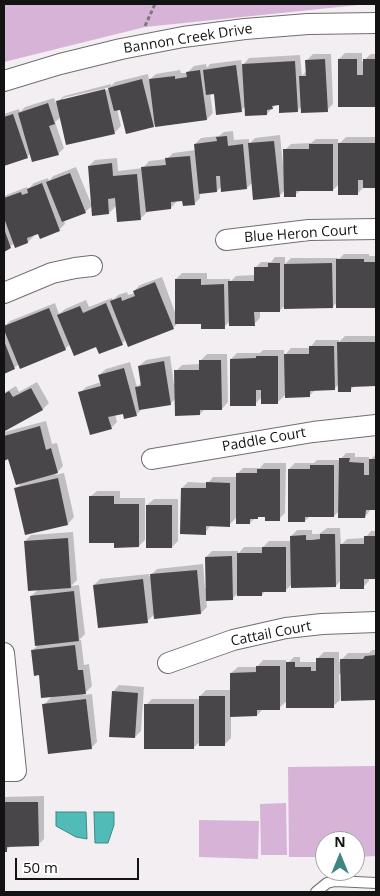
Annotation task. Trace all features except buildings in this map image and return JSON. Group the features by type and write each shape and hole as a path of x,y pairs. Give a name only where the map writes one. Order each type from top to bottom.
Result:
{"street":[{"name":"Bannon Creek Drive","path":"4,81 60,64 122,49 183,38 245,29 308,24 376,24"},
{"name":"Blue Heron Court","path":"226,240 309,230 376,229"},
{"path":"4,293 52,273 92,266"},
{"name":"Paddle Court","path":"152,459 313,432 376,425"},
{"name":"Cattail Court","path":"168,663 233,640 286,628 322,624 376,622"},
{"path":"4,653 16,771 4,771"}],"lane":[{"path":"316,892 327,883 335,881 376,883"}],"path":[{"path":"145,27 155,4"}],"shaded area":[{"path":"4,4 368,4 145,27 4,62"},
{"path":"375,766 376,856 365,857 365,831 315,831 315,857 289,857 288,767"},
{"path":"286,803 287,855 261,855 260,804"},
{"path":"199,820 259,821 258,859 199,857"}],"water":[{"path":"56,812 86,812 87,839 76,837 56,826"},
{"path":"94,812 114,812 114,825 108,843 95,843"}]}
